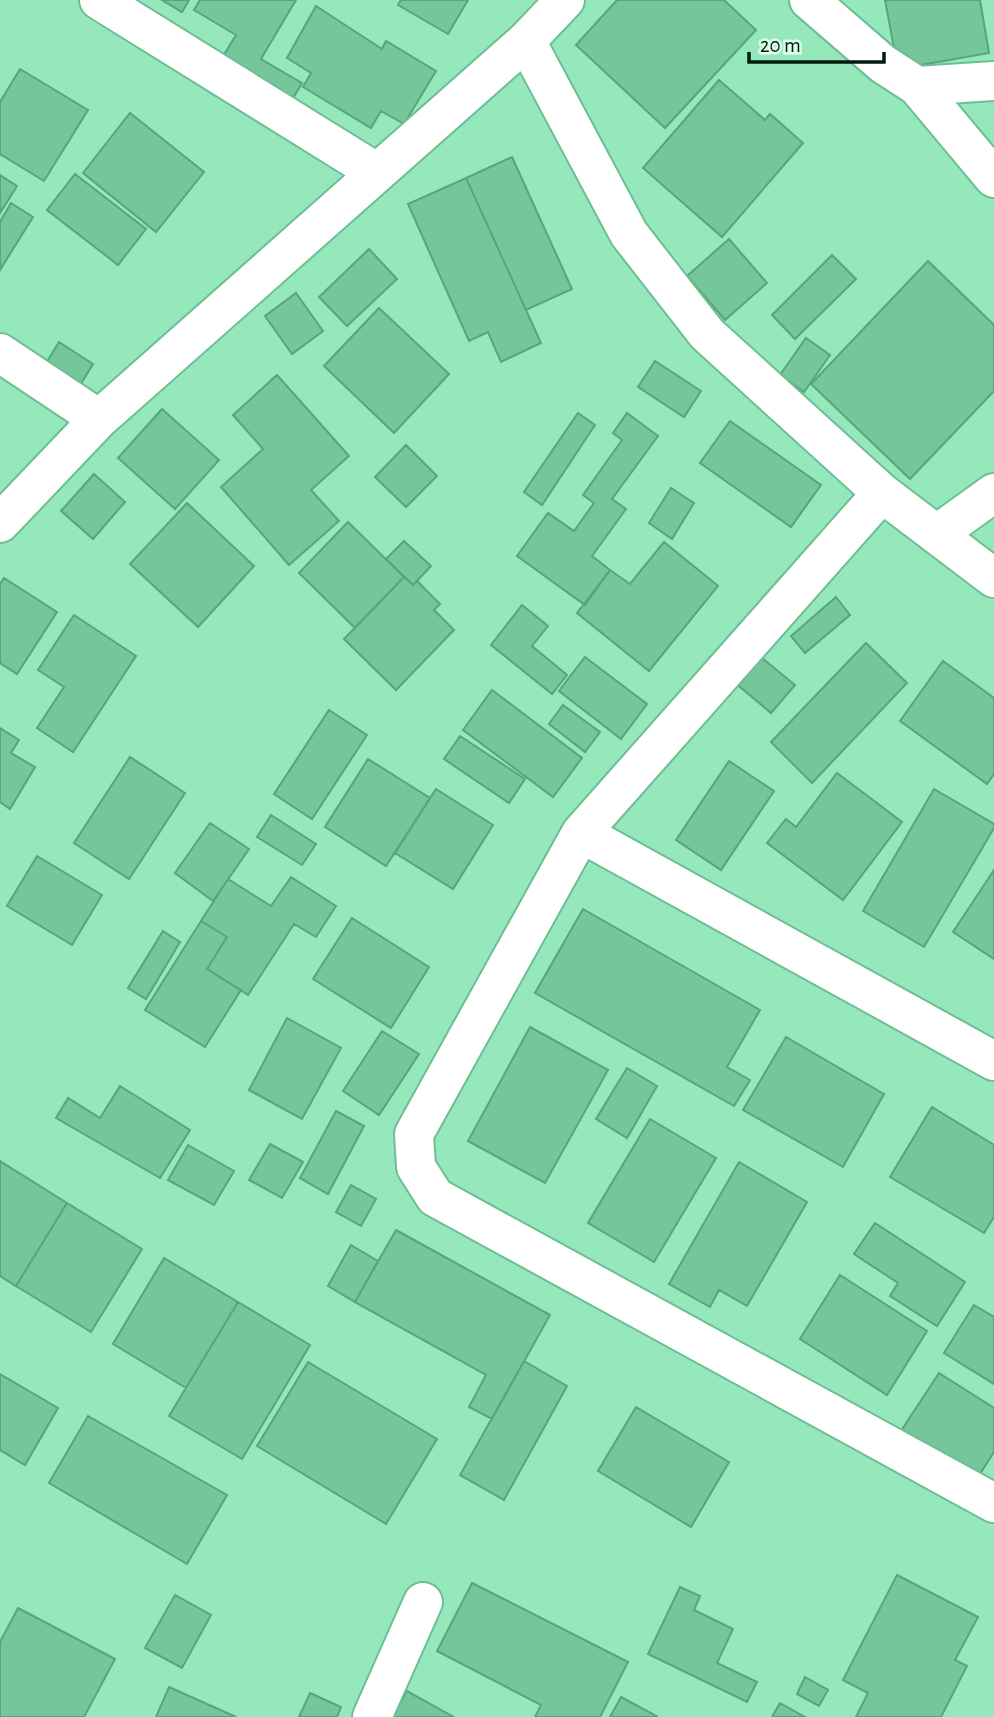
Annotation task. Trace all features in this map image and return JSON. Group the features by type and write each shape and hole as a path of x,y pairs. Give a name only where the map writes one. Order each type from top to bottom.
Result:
{"street":[{"path":"99,0 376,172"},
{"path":"0,523 99,419 526,41 565,0"},
{"path":"809,0 883,64 917,86 994,178"},
{"path":"526,41 629,234 699,324 882,493 994,578"},
{"path":"917,86 994,80"},
{"path":"0,354 99,419"},
{"path":"882,493 581,833 414,1133 416,1167 435,1197 994,1503"},
{"path":"937,534 994,493"},
{"path":"581,833 994,1061"},
{"path":"372,1717 423,1602"}],"building":[{"path":"162,0 189,0 182,12"},
{"path":"200,0 296,0 261,59 302,83 292,100 222,58 236,35 194,10"},
{"path":"401,0 468,0 448,34 398,5"},
{"path":"617,0 724,0 756,30 665,128 576,45"},
{"path":"885,0 980,0 989,53 898,69"},
{"path":"316,6 382,49 386,41 436,71 404,124 381,111 371,128 303,87 311,73 287,58"},
{"path":"20,69 88,110 44,181 0,154 0,102"},
{"path":"719,80 765,120 770,114 803,143 722,237 643,168"},
{"path":"130,113 204,172 156,232 83,173"},
{"path":"512,157 572,289 526,310 466,178"},
{"path":"75,174 146,229 118,265 47,210"},
{"path":"0,175 17,186 0,213"},
{"path":"466,178 541,343 501,362 488,332 469,341 408,204"},
{"path":"11,203 33,217 0,270 0,222"},
{"path":"729,239 767,283 725,320 687,276"},
{"path":"369,249 397,279 347,326 319,297"},
{"path":"832,255 856,279 795,339 772,315"},
{"path":"928,261 994,325 994,391 910,479 811,384"},
{"path":"296,293 323,331 292,354 265,316"},
{"path":"379,308 449,374 394,433 324,366"},
{"path":"806,338 830,355 804,392 780,375"},
{"path":"59,342 93,364 79,387 45,365"},
{"path":"655,361 701,391 684,417 638,387"},
{"path":"277,375 349,456 311,490 339,521 289,565 221,487 263,449 233,415"},
{"path":"162,409 219,460 175,509 118,458"},
{"path":"578,413 595,425 542,505 524,492"},
{"path":"627,413 658,436 612,499 626,509 592,556 610,570 585,605 517,556 548,513 574,531 594,503 583,495 622,440 613,433"},
{"path":"730,421 821,485 791,527 700,463"},
{"path":"406,445 437,476 406,507 375,477"},
{"path":"94,474 125,502 93,539 61,511"},
{"path":"671,488 694,503 672,539 649,523"},
{"path":"187,503 254,566 198,627 130,564"},
{"path":"348,522 404,577 355,628 299,573"},
{"path":"404,541 431,566 413,585 386,559"},
{"path":"664,542 718,586 649,671 577,613 610,570 630,584"},
{"path":"404,577 413,585 417,581 440,604 434,610 454,630 396,690 344,639"},
{"path":"4,578 57,612 17,674 0,663 0,584"},
{"path":"836,597 850,615 805,653 791,636"},
{"path":"522,605 548,626 532,646 567,675 552,694 491,645"},
{"path":"74,615 136,656 73,752 37,728 64,687 38,670"},
{"path":"866,643 907,683 812,783 771,742"},
{"path":"756,653 795,685 771,713 733,681"},
{"path":"585,657 647,704 621,739 559,691"},
{"path":"943,661 994,698 994,774 987,784 900,721"},
{"path":"492,690 582,758 553,797 463,730"},
{"path":"563,705 600,732 585,752 549,724"},
{"path":"329,710 367,735 312,819 274,794"},
{"path":"0,728 19,740 11,753 35,767 10,809 0,802"},
{"path":"460,736 525,779 509,803 444,759"},
{"path":"130,757 185,793 129,879 74,843"},
{"path":"368,759 430,798 386,866 325,827"},
{"path":"729,761 774,791 721,870 676,840"},
{"path":"837,773 902,822 843,900 767,843 786,819 796,827"},
{"path":"436,789 493,825 453,889 395,853"},
{"path":"934,789 994,824 994,828 924,947 863,911"},
{"path":"271,815 316,844 302,865 257,837"},
{"path":"210,823 249,849 213,901 175,873"},
{"path":"37,856 102,895 72,945 7,906"},
{"path":"994,870 994,959 953,932"},
{"path":"291,877 336,906 316,937 294,924 248,995 207,969 227,937 201,921 228,879 271,906"},
{"path":"583,909 760,1010 727,1067 750,1080 734,1106 535,993"},
{"path":"352,918 429,967 391,1028 313,979"},
{"path":"201,921 227,937 207,969 241,990 205,1047 145,1010"},
{"path":"163,931 180,942 146,999 128,988"},
{"path":"287,1018 341,1048 302,1119 249,1090"},
{"path":"530,1027 608,1070 545,1183 468,1141"},
{"path":"382,1031 419,1054 379,1115 343,1091"},
{"path":"786,1037 884,1094 843,1167 743,1110"},
{"path":"627,1068 657,1086 627,1138 596,1119"},
{"path":"120,1086 190,1130 160,1178 56,1118 68,1098 100,1118"},
{"path":"932,1107 994,1145 994,1217 984,1233 890,1177"},
{"path":"336,1111 364,1126 328,1194 300,1178"},
{"path":"650,1119 716,1158 654,1262 588,1223"},
{"path":"270,1144 303,1162 282,1198 249,1180"},
{"path":"188,1145 234,1171 214,1205 168,1180"},
{"path":"0,1161 67,1203 16,1286 0,1276"},
{"path":"739,1162 807,1202 747,1306 719,1290 710,1307 669,1284"},
{"path":"351,1185 376,1199 361,1226 336,1212"},
{"path":"67,1203 142,1249 91,1332 16,1286"},
{"path":"875,1223 965,1282 937,1326 890,1296 898,1283 854,1254"},
{"path":"396,1230 550,1315 492,1419 469,1407 486,1375 355,1302"},
{"path":"351,1245 378,1261 355,1302 328,1286"},
{"path":"164,1258 238,1302 186,1388 113,1344"},
{"path":"840,1275 927,1331 887,1395 800,1339"},
{"path":"238,1302 310,1345 242,1459 169,1416"},
{"path":"974,1305 994,1317 994,1384 944,1353"},
{"path":"524,1361 567,1386 504,1500 460,1475"},
{"path":"308,1362 437,1439 386,1524 257,1446"},
{"path":"939,1373 994,1408 994,1452 973,1485 897,1437"},
{"path":"0,1374 58,1408 25,1465 0,1450"},
{"path":"636,1407 729,1462 691,1527 598,1471"},
{"path":"88,1416 227,1495 187,1564 49,1483"},
{"path":"897,1575 978,1617 955,1660 967,1666 941,1717 856,1717 868,1693 843,1680"},
{"path":"472,1583 628,1662 600,1717 535,1717 541,1705 437,1651"},
{"path":"680,1587 700,1596 694,1610 733,1629 717,1663 757,1682 747,1702 648,1654"},
{"path":"175,1595 211,1615 182,1668 145,1648"},
{"path":"18,1608 115,1659 84,1717 0,1717 0,1642"},
{"path":"805,1677 828,1690 819,1706 797,1694"},
{"path":"169,1687 236,1717 156,1717"},
{"path":"407,1691 454,1717 392,1717"},
{"path":"310,1693 341,1707 337,1717 299,1717"},
{"path":"621,1697 658,1717 610,1717"},
{"path":"780,1703 805,1717 772,1717"}]}
